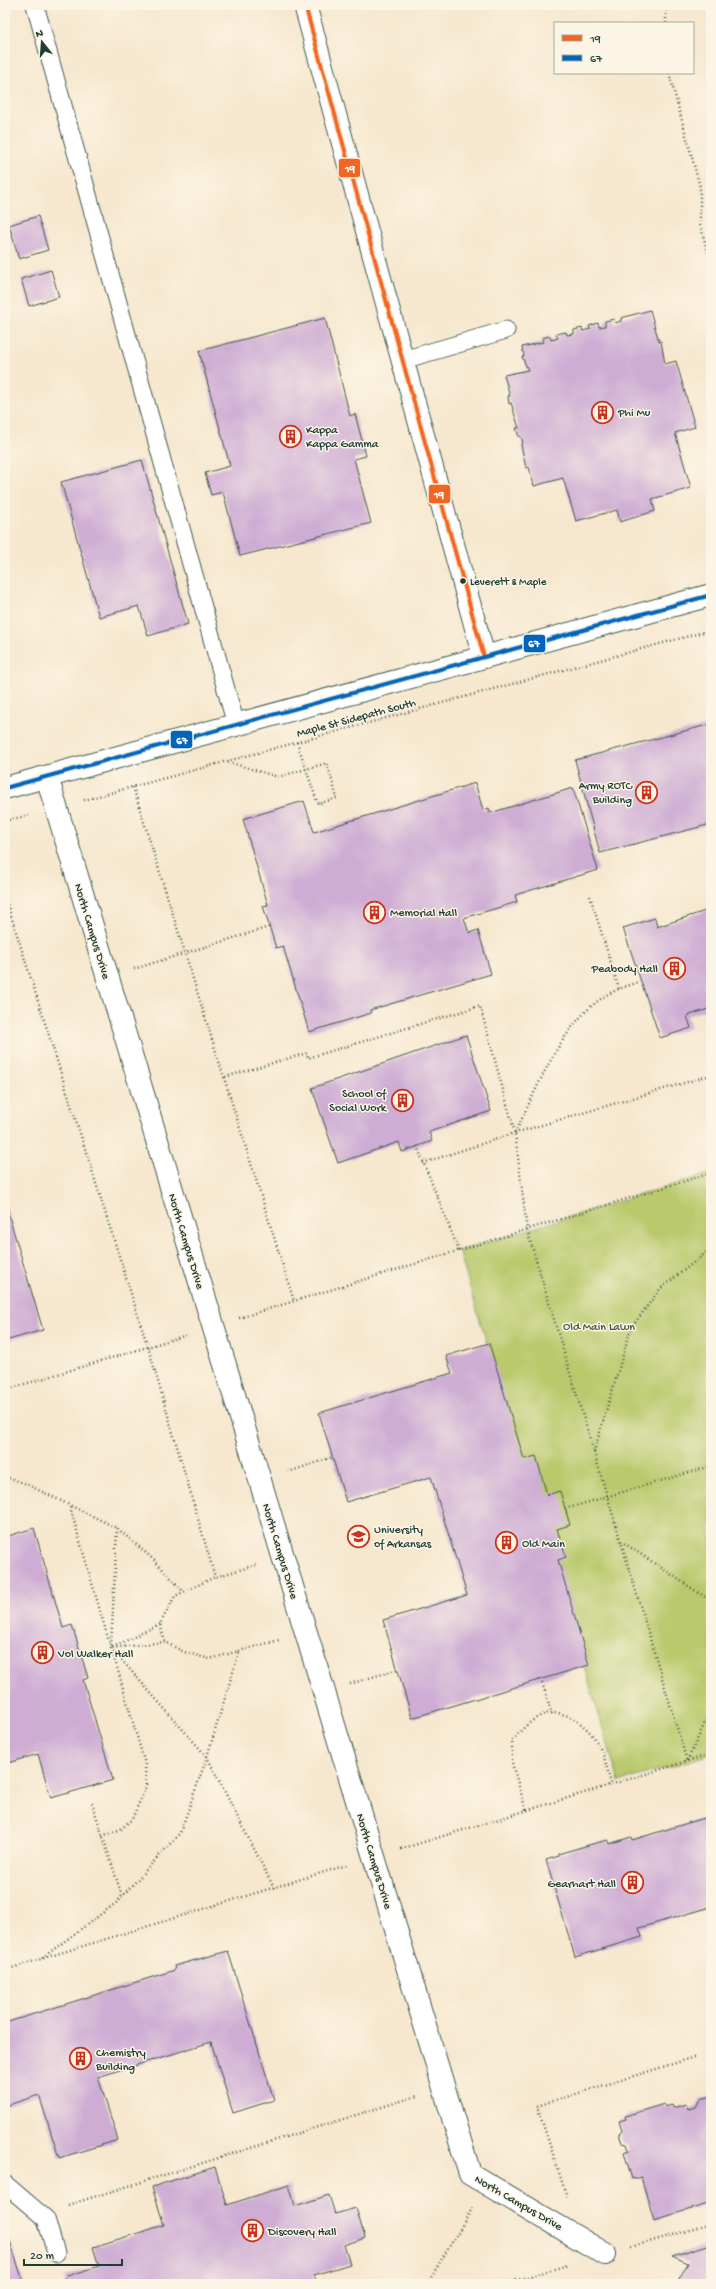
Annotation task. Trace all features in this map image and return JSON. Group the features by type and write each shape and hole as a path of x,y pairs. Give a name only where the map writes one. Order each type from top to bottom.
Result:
{"street":[{"path":"306,5 484,657"},
{"path":"5,788 711,596"},
{"name":"North Campus Drive","path":"47,776 55,808 470,2174 605,2254"}],"lane":[{"path":"35,5 236,725"},
{"path":"403,360 506,330"},
{"path":"5,2184 46,2219 56,2253"}],"path":[{"path":"666,5 666,22"},
{"path":"669,74 700,187 700,224 711,264"},
{"name":"Maple St Sidepath South","path":"5,821 711,630"},
{"path":"227,761 278,777 306,769 327,764 337,798 318,804 306,769 298,742"},
{"path":"133,787 225,1076 294,1301"},
{"path":"590,896 619,989"},
{"path":"5,897 148,1346 215,1577"},
{"path":"107,978 269,927"},
{"path":"515,1132 561,1043 580,1016 605,996 639,982"},
{"path":"225,1076 307,1052 308,1058 480,1006 515,1132 527,1230 686,1761 711,1710"},
{"path":"423,1163 515,1132 711,1075"},
{"path":"418,1146 423,1163 459,1251"},
{"path":"5,1390 711,1173"},
{"path":"594,1452 631,1328 660,1289 711,1249"},
{"path":"260,1481 333,1458"},
{"path":"565,1508 711,1466"},
{"path":"5,1477 24,1483 117,1528 154,1560 184,1592"},
{"path":"70,1506 145,1764 146,1787 132,1819 121,1829 102,1836"},
{"path":"117,1528 111,1648 207,1757 274,1888"},
{"path":"621,1541 711,1602"},
{"path":"111,1648 160,1624 175,1596 215,1577 283,1556"},
{"path":"160,1624 165,1642"},
{"path":"111,1648 165,1642 184,1652 210,1659 306,1633"},
{"path":"39,1960 122,1897 180,1833 207,1757 239,1652"},
{"path":"324,1691 398,1669"},
{"path":"541,1679 552,1714"},
{"path":"526,1810 512,1763 512,1741 526,1725 545,1714 566,1714 583,1726 599,1745 612,1784"},
{"path":"92,1803 122,1897"},
{"path":"580,2238 537,2106 695,2057"},
{"path":"67,2206 444,2088"},
{"path":"427,2284 487,2184"}],"green space":[{"name":"Old Main Lawn","path":"711,1173 711,1754 619,1782 459,1251"}],"building":[{"path":"38,216 48,250 19,259 9,225"},
{"path":"51,270 59,297 29,306 21,279"},
{"name":"Phi Mu","path":"650,310 659,342 661,341 665,364 676,361 695,427 675,433 691,488 652,499 655,511 620,522 617,510 576,521 563,478 534,486 529,467 526,468 521,444 523,443 516,428 519,428 511,403 509,404 508,396 510,396 504,375 528,370 522,357 524,356 522,347 543,342 542,338 550,336 551,340 558,338 556,334 566,332 567,335 574,334 574,330 582,328 583,331 590,329 589,326 598,323 599,327 605,326 605,321 614,319 615,323 621,321 621,318"},
{"name":"Kappa Kappa Gamma","path":"325,318 350,416 355,414 366,456 354,459 371,523 240,556 223,492 211,495 205,473 230,466 199,351"},
{"path":"142,460 188,624 148,636 139,606 99,617 61,482"},
{"name":"Army ROTC Building","path":"711,724 711,824 600,853 575,760"},
{"name":"Memorial Hall","path":"475,783 483,810 489,808 490,813 573,788 598,870 515,895 517,902 464,918 469,933 478,930 491,974 370,1010 371,1013 309,1032 283,946 276,948 263,906 268,905 243,819 304,801 314,832"},
{"name":"Peabody Hall","path":"711,909 711,1008 687,1016 691,1028 660,1038 623,928 655,918 657,927"},
{"name":"School of Social Work","path":"466,1035 491,1111 429,1132 432,1141 402,1152 399,1142 338,1163 312,1088"},
{"path":"5,1203 43,1330 5,1341"},
{"name":"Old Main","path":"489,1343 524,1459 536,1456 547,1495 560,1491 570,1525 557,1529 566,1557 558,1560 589,1665 412,1718 383,1620 467,1595 431,1477 346,1502 319,1413 452,1373 446,1356"},
{"name":"Vol Walker Hall","path":"34,1528 63,1628 72,1625 88,1678 83,1680 113,1780 51,1798 38,1754 5,1764 5,1537"},
{"name":"Gearhart Hall","path":"711,1816 711,1907 639,1928 642,1937 575,1957 546,1860 559,1856 558,1854 592,1844 608,1840 609,1844 631,1837 632,1840"},
{"name":"Chemistry Building","path":"228,1951 274,2100 233,2113 211,2042 98,2077 118,2140 59,2158 39,2095 5,2106 5,2023 175,1970 174,1966"},
{"path":"711,2096 711,2203 654,2220 641,2177 632,2179 624,2152 629,2150 627,2144 622,2143 619,2134 622,2131 619,2121 626,2119 625,2116 664,2104 665,2107 672,2105 673,2108 686,2104 688,2109 696,2107 700,2099"},
{"name":"Discovery Hall","path":"215,2167 227,2205 289,2185 295,2206 329,2195 335,2214 356,2208 365,2238 344,2245 350,2264 314,2275 316,2281 306,2284 66,2284 64,2277 99,2266 93,2247 164,2225 152,2187"},
{"path":"5,2226 24,2284 5,2284"},
{"path":"711,2244 711,2284 676,2284 688,2263 672,2256"}],"transit line":[{"name":"19","path":"305,5 484,657"},
{"name":"67","path":"5,788 711,595"}],"place":[{"name":"Phi Mu","path":"602,412"},
{"name":"Kappa Kappa Gamma","path":"291,436"},
{"name":"Leverett & Maple","path":"463,581"},
{"name":"Army ROTC Building","path":"647,792"},
{"name":"Memorial Hall","path":"374,912"},
{"name":"Peabody Hall","path":"674,968"},
{"name":"School of Social Work","path":"402,1100"},
{"name":"University of Arkansas","path":"358,1536"},
{"name":"Old Main","path":"506,1543"},
{"name":"Vol Walker Hall","path":"43,1653"},
{"name":"Gearhart Hall","path":"632,1883"},
{"name":"Chemistry Building","path":"80,2059"},
{"name":"Discovery Hall","path":"253,2231"}]}
